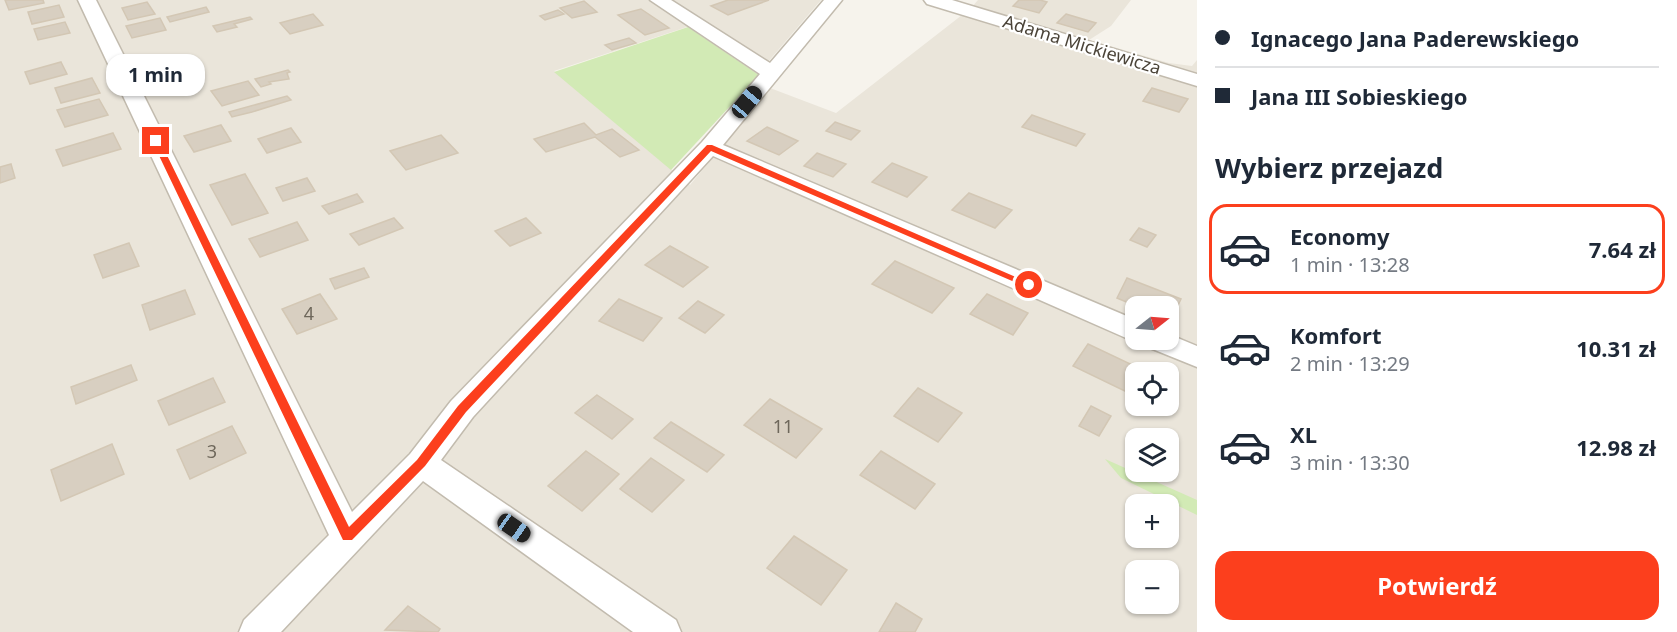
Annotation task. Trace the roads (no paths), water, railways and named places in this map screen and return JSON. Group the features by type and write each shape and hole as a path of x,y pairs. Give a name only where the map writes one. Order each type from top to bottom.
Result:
{"street":[{"path":"87,0 347,537"},
{"path":"659,0 772,73"},
{"path":"257,632 421,463 462,409 710,147 833,0"},
{"name":"Adama Mickiewicza","path":"933,0 1197,80"},
{"path":"710,147 1125,326"},
{"path":"1179,349 1197,357"},
{"path":"421,463 663,632"}]}
